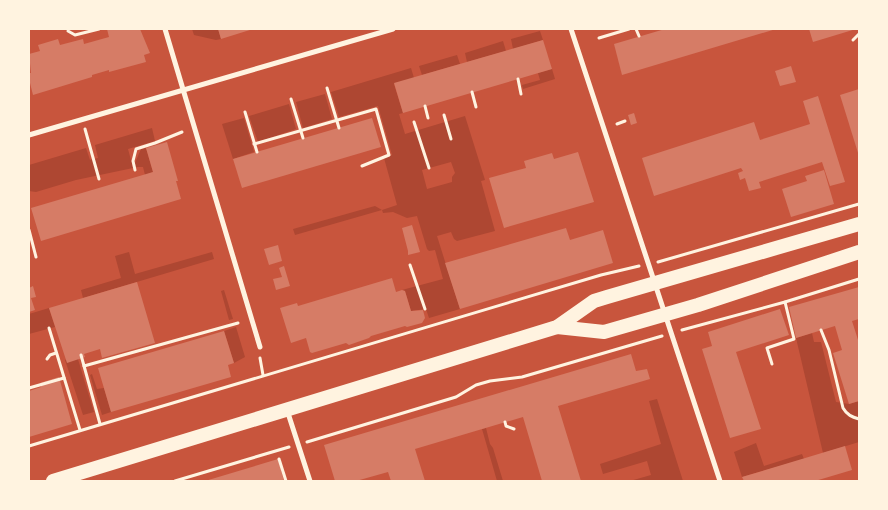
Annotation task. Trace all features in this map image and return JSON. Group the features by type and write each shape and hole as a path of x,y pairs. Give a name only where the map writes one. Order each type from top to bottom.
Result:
{"highway":[{"path":"53,481 557,327 594,301 859,224"},
{"path":"557,327 604,332 666,315 859,252"}],"street":[{"path":"165,29 260,347"},
{"path":"29,135 392,29"},
{"path":"571,29 720,481"},
{"path":"287,410 310,481"}],"path":[{"path":"68,31 75,35 99,29"},
{"path":"599,38 629,29"},
{"path":"636,29 638,36"},
{"path":"853,40 859,34"},
{"path":"518,79 521,94"},
{"path":"327,88 338,128"},
{"path":"472,92 476,107"},
{"path":"291,99 303,138"},
{"path":"425,106 428,118"},
{"path":"254,144 376,109 389,155 362,166"},
{"path":"245,112 257,152"},
{"path":"444,115 450,139"},
{"path":"617,124 625,121"},
{"path":"414,122 429,168"},
{"path":"135,170 133,161 136,149 182,132"},
{"path":"89,142 99,179"},
{"path":"668,260 859,204"},
{"path":"29,230 36,256"},
{"path":"410,264 425,310"},
{"path":"29,446 620,270"},
{"path":"692,327 785,302 859,279"},
{"path":"817,292 818,285"},
{"path":"772,364 767,348 794,339 785,302"},
{"path":"84,366 238,323"},
{"path":"49,328 80,430"},
{"path":"821,330 829,350 845,413 859,419"},
{"path":"174,481 456,397 476,385 522,377 643,342"},
{"path":"260,347 260,366 263,376"},
{"path":"47,359 50,355 56,353"},
{"path":"80,355 100,424"},
{"path":"29,388 64,378"},
{"path":"842,418 845,413"},
{"path":"505,422 506,426 514,429"},
{"path":"86,429 87,435"},
{"path":"279,459 286,481"}],"shaded area":[{"path":"192,29 218,29 221,39 216,40 194,35"},
{"path":"540,31 543,40 513,49 511,39"},
{"path":"503,41 506,51 467,62 465,53"},
{"path":"457,55 460,64 422,75 419,66"},
{"path":"411,68 414,78 394,84 403,113 399,114 405,134 465,116 485,180 481,181 495,231 457,241 451,232 437,236 460,309 429,318 426,309 411,311 405,291 402,290 443,279 435,250 429,251 427,249 417,216 407,218 393,212 383,213 382,210 397,205 384,158 392,155 378,106 339,117 331,92","holes":["451,162 455,173 452,177 452,182 427,189 422,170"]},
{"path":"552,69 555,79 523,89 522,85 540,80 538,73"},
{"path":"325,94 332,119 303,128 296,102"},
{"path":"289,104 296,129 258,142 249,116"},
{"path":"244,118 254,152 233,159 222,124"},
{"path":"152,128 155,141 128,149 133,168 76,180 36,192 29,191 29,165 86,148 90,160 98,158 95,145"},
{"path":"146,148 153,172 145,175 143,167 136,167 135,163 141,149"},
{"path":"375,206 382,210 295,235 293,229 364,209"},
{"path":"129,252 135,274 212,252 214,259 83,298 81,290 121,278 115,256"},
{"path":"224,290 233,319 229,320 221,291"},
{"path":"49,308 55,327 29,334 29,314"},
{"path":"236,327 245,357 234,363 224,331"},
{"path":"812,333 814,342 821,342 836,402 849,404 859,401 859,442 823,453 796,338"},
{"path":"77,356 94,412 83,415 65,360"},
{"path":"92,374 97,389 104,388 111,412 102,415 90,375"},
{"path":"657,399 683,481 630,481 651,475 647,461 603,474 600,464 661,444 649,401"},
{"path":"486,428 503,481 497,481 482,429"},
{"path":"756,443 764,466 802,454 804,459 742,477 734,452"}],"building":[{"path":"107,29 140,29 150,53 144,55 146,62 109,72 109,70 33,95 29,84 29,73 31,73 29,54 40,51 38,45 58,39 60,45 83,39 84,44 109,37"},
{"path":"218,29 253,29 221,39"},
{"path":"665,29 776,29 622,75 614,44"},
{"path":"809,29 856,29 813,42"},
{"path":"543,40 552,69 403,113 394,83"},
{"path":"791,66 796,82 780,86 775,71"},
{"path":"859,89 859,156 840,95"},
{"path":"818,96 845,182 830,186 822,162 759,182 761,188 749,191 745,178 740,180 738,173 743,171 741,168 654,196 642,158 754,122 760,140 810,124 803,101"},
{"path":"634,113 637,123 631,125 628,115"},
{"path":"372,118 381,147 242,188 233,159"},
{"path":"167,142 181,199 41,241 31,208 153,172 146,148"},
{"path":"578,152 594,202 504,228 489,178 526,168 524,161 552,153 554,159"},
{"path":"824,170 834,204 791,217 782,189 807,181 805,176"},
{"path":"412,225 420,252 408,255 402,228"},
{"path":"566,228 570,240 603,230 613,263 460,309 445,263"},
{"path":"278,245 282,261 269,265 264,249"},
{"path":"284,266 290,286 276,290 273,279 282,277 279,268"},
{"path":"392,278 396,292 405,291 411,311 423,310 425,318 422,323 371,336 349,345 346,343 312,353 306,338 291,343 280,308 297,303 298,306"},
{"path":"137,282 155,343 102,358 100,349 84,354 85,357 67,363 49,308"},
{"path":"33,286 36,297 31,298 35,310 29,312 29,288"},
{"path":"859,287 859,319 852,321 859,343 859,401 849,404 833,353 842,350 835,326 796,338 789,307"},
{"path":"780,309 789,335 736,352 761,429 730,438 702,349 712,346 708,332"},
{"path":"224,331 234,363 228,365 231,377 111,412 98,368"},
{"path":"631,354 636,371 647,369 650,379 558,406 581,481 542,481 523,417 415,449 425,481 391,481 388,472 356,481 335,481 324,445"},
{"path":"59,377 72,424 29,437 29,391 41,387 40,383"},
{"path":"845,446 852,470 815,481 744,481 742,477"},
{"path":"278,459 284,481 205,481"}]}
